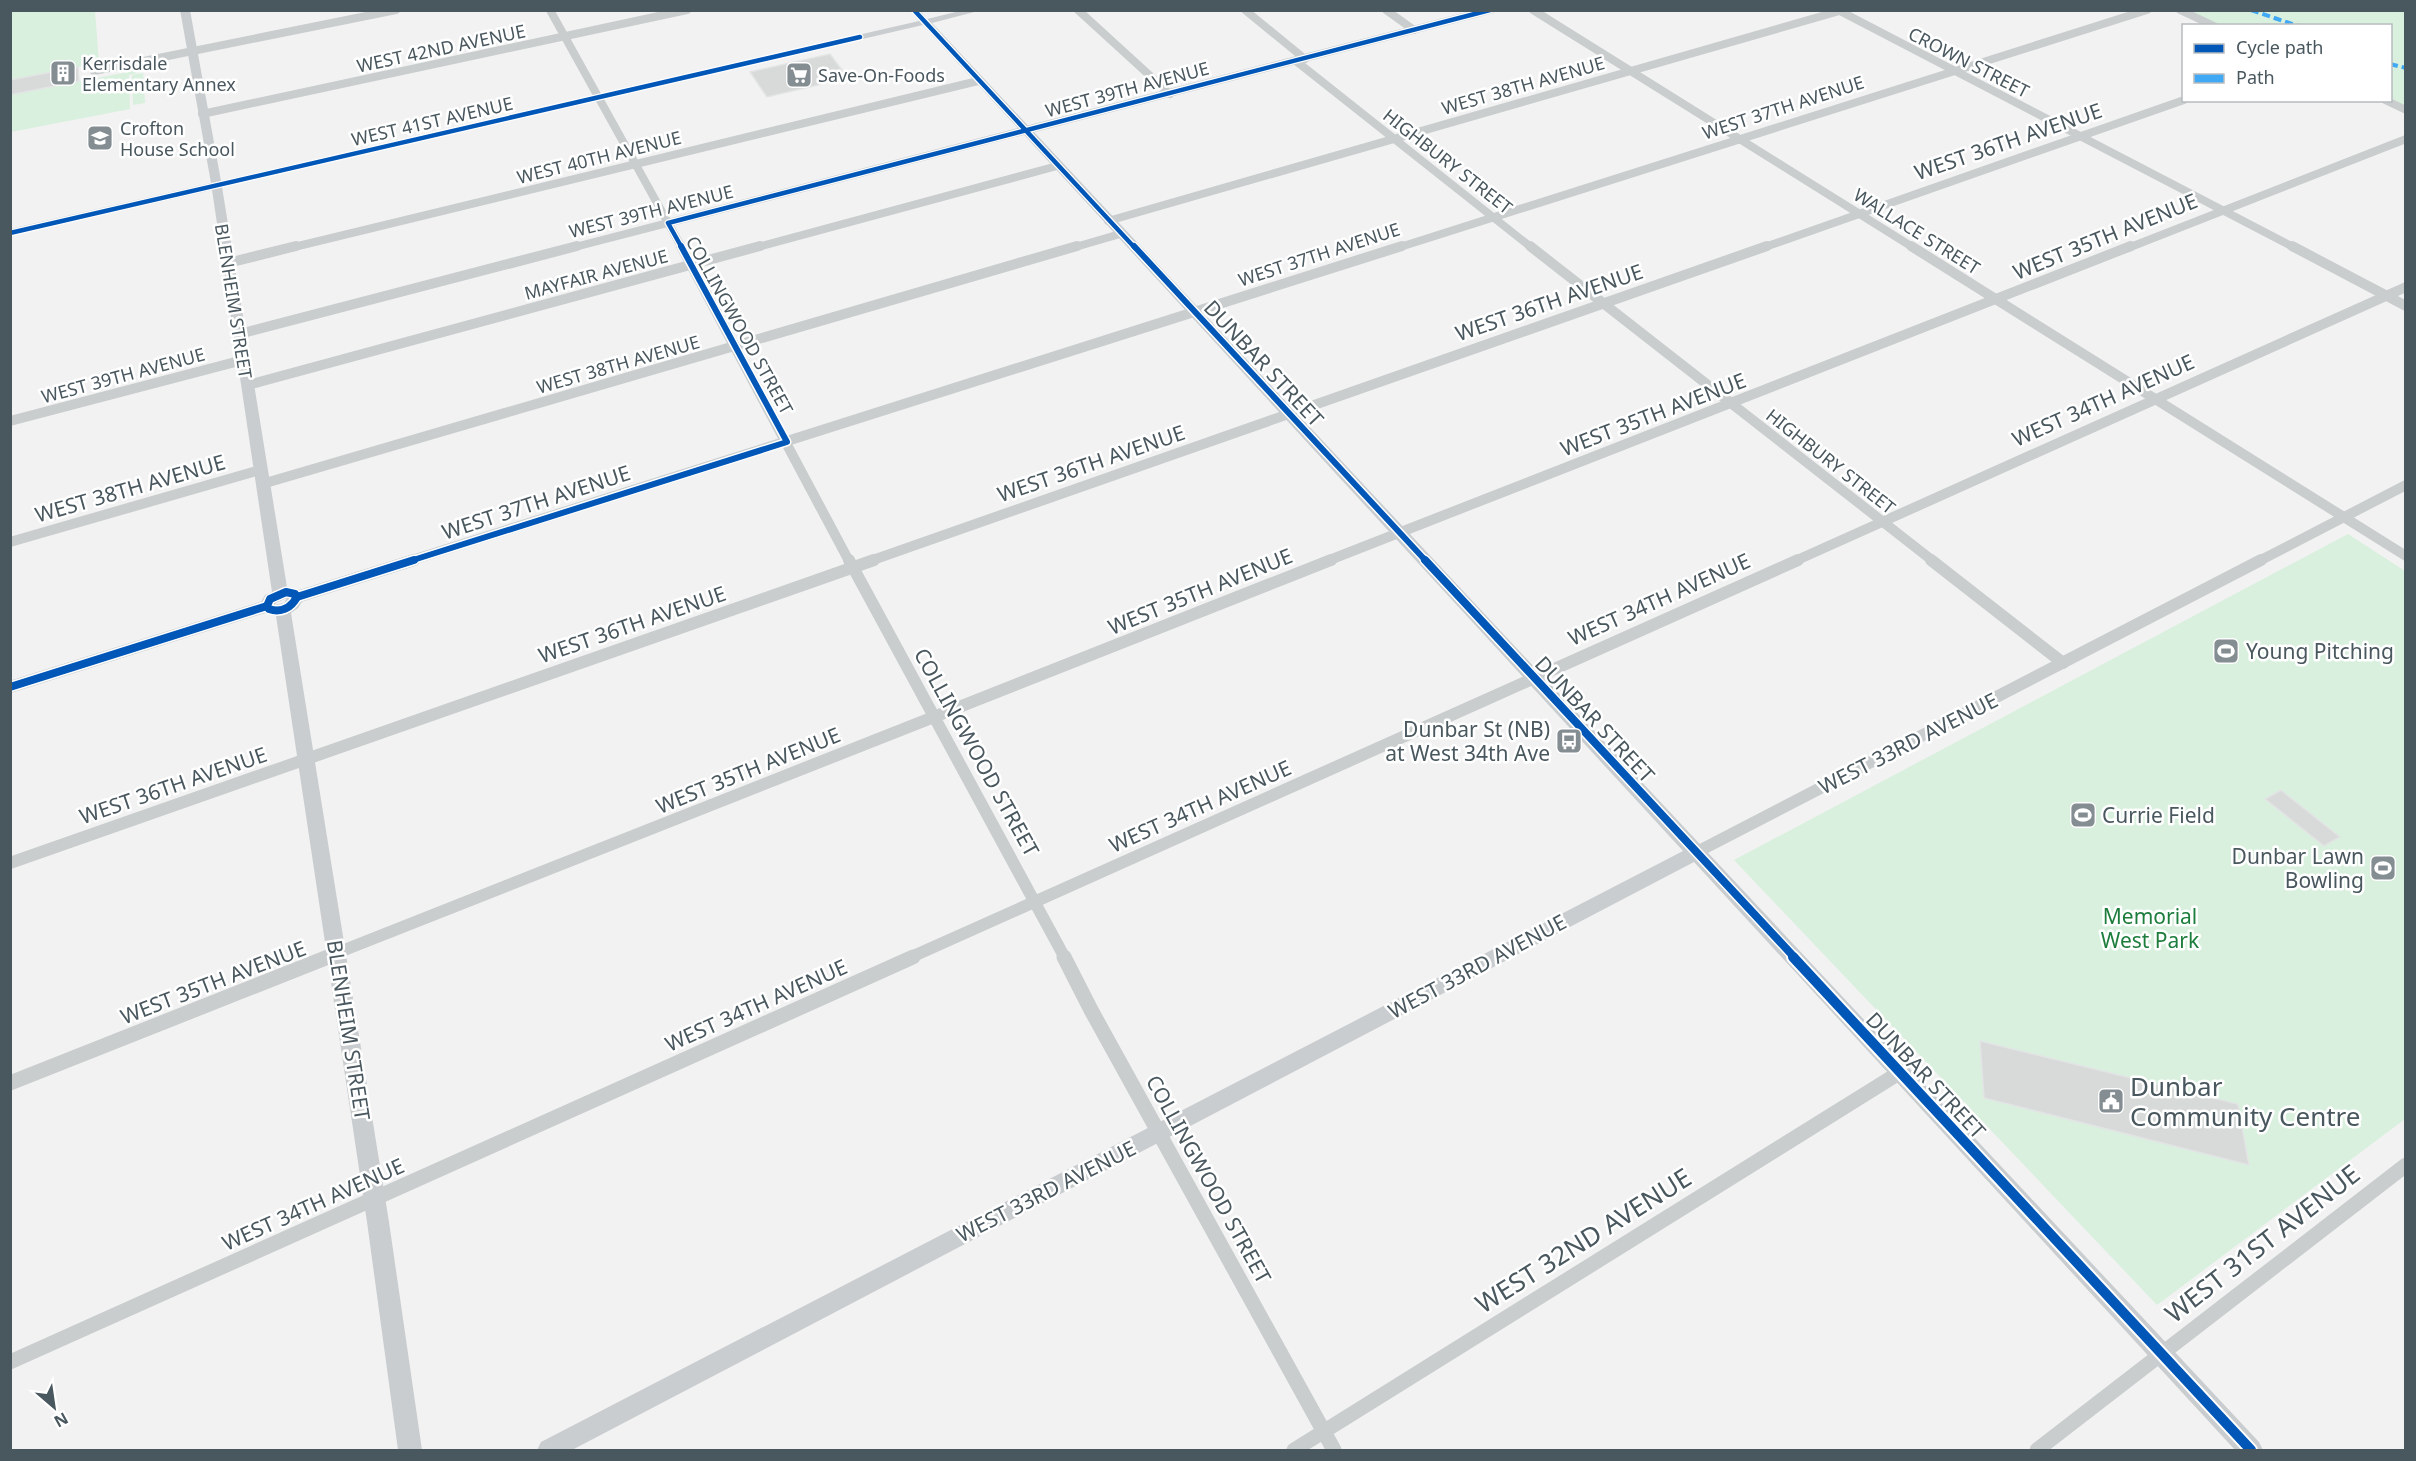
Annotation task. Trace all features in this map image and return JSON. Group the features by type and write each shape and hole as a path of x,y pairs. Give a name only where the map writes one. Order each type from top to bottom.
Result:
{"main road":[{"name":"BLENHEIM STREET","path":"185,10 202,114 217,185 375,1200 410,1450"},
{"name":"DUNBAR STREET","path":"914,10 2251,1450"},
{"name":"WEST 41ST AVENUE","path":"10,233 978,10"},
{"name":"WEST 33RD AVENUE","path":"549,1450 1695,853"}],"street":[{"path":"94,71 396,10"},
{"name":"COLLINGWOOD STREET","path":"550,10 1036,902 1091,1010 1334,1450"},
{"name":"WEST 42ND AVENUE","path":"202,114 687,10"},
{"path":"1078,10 1170,94"},
{"name":"HIGHBURY STREET","path":"1245,10 1392,139 2063,663"},
{"path":"1386,10 1414,30"},
{"name":"WEST 39TH AVENUE","path":"239,334 1490,10"},
{"name":"WALLACE STREET","path":"1533,10 2406,556"},
{"name":"WEST 37TH AVENUE","path":"10,687 2147,10"},
{"path":"2180,10 2210,24"},
{"name":"WEST 38TH AVENUE","path":"1108,221 1841,11"},
{"name":"CROWN STREET","path":"1841,11 2406,306"},
{"name":"WEST 40TH AVENUE","path":"228,263 978,81"},
{"name":"WEST 36TH AVENUE","path":"10,863 2182,101"},
{"path":"2389,102 2406,110"},
{"name":"WEST 35TH AVENUE","path":"10,1083 2406,139"},
{"name":"MAYFAIR AVENUE","path":"248,385 1057,166"},
{"name":"WEST 38TH AVENUE","path":"10,542 261,477 734,347 1120,234"},
{"name":"WEST 34TH AVENUE","path":"10,1362 2406,287"},
{"name":"WEST 39TH AVENUE","path":"10,421 243,360"},
{"name":"WEST 33RD AVENUE","path":"1695,853 2406,485"},
{"name":"WEST 32ND AVENUE","path":"1294,1450 1899,1073"},
{"name":"WEST 31ST AVENUE","path":"2037,1450 2406,1165"}],"green space":[{"path":"10,11 95,11 99,63 11,80"},
{"path":"2185,11 2405,11 2405,106 2392,100 2392,24 2217,24"},
{"path":"143,69 143,72 129,75 130,109 11,132 11,95"},
{"path":"143,73 145,103 133,105 132,75"},
{"name":"Memorial West Park","path":"2348,534 2405,571 2405,1119 2157,1305 1734,860"}],"building":[{"name":"Save-On-Foods","path":"830,54 848,78 767,97 750,72"},
{"name":"Kerrisdale Elementary Annex","path":"78,67 79,81 10,95 10,80"},
{"path":"2281,790 2340,837 2324,846 2265,799"},
{"name":"Dunbar Community Centre","path":"1980,1041 2238,1104 2249,1165 1984,1098"}],"marked path":[{"path":"2251,10 2292,24"},
{"path":"2392,64 2406,68"}],"cycle path":[{"path":"914,10 2251,1450"},
{"path":"297,597 787,442 668,223 1490,10"},
{"path":"10,233 860,37"},
{"path":"286,592 295,594 297,597 292,604 282,610 269,609 267,606 270,599 286,592"},
{"path":"10,687 267,606"}],"place":[{"name":"Kerrisdale Elementary Annex","path":"63,73"},
{"name":"Save-On-Foods","path":"799,75"},
{"name":"Crofton House School","path":"100,138"},
{"name":"Young Pitching","path":"2226,651"},
{"name":"Dunbar St (NB) at West 34th Ave","path":"1569,741"},
{"name":"Currie Field","path":"2083,815"},
{"name":"Dunbar Lawn Bowling","path":"2383,868"},
{"name":"Dunbar Community Centre","path":"2111,1101"}]}
